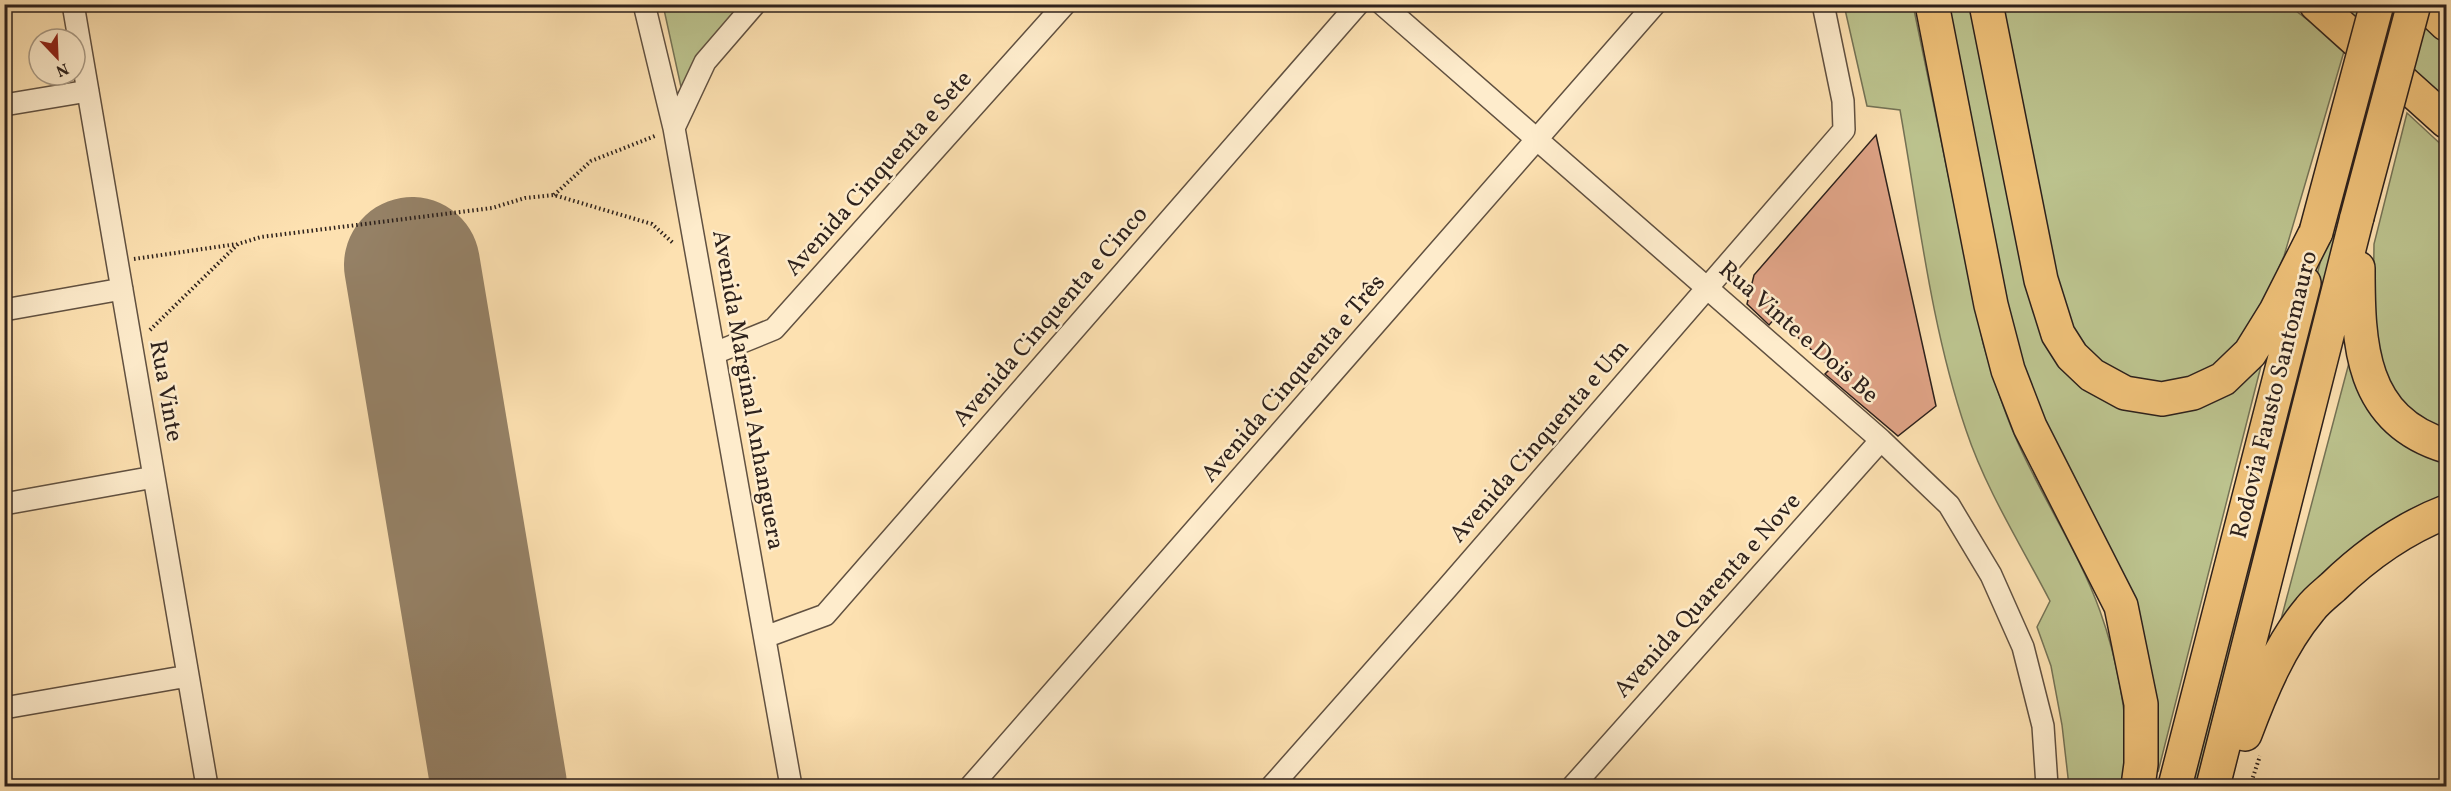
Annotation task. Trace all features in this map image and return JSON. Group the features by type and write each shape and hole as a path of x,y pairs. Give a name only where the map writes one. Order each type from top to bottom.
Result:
{"highway":[{"path":"1932,4 1991,305 2008,370 2030,427 2121,606 2141,704 2138,786"},
{"path":"1986,4 2041,280 2058,334 2072,356 2092,375 2125,393 2162,399 2193,393 2223,379 2250,353 2276,311 2316,232"},
{"path":"2316,4 2446,121"},
{"name":"Rodovia Fausto Santomauro","path":"2175,786 2316,232 2377,4"},
{"name":"Rodovia Fausto Santomauro","path":"2213,786 2357,217 2414,4"},
{"path":"2425,4 2446,24"},
{"path":"2357,217 2358,318 2368,375 2381,399 2401,423 2431,441 2446,446"},
{"path":"2225,786 2259,697 2283,649 2310,609 2378,548 2416,524 2446,512"}],"street":[{"name":"Rua Vinte","path":"73,4 207,786"},
{"name":"Avenida Marginal Anhanguera","path":"644,4 674,128 791,786"},
{"path":"674,128 705,63 755,4"},
{"name":"Avenida Cinquenta e Sete","path":"715,353 774,329 1065,4"},
{"name":"Avenida Cinquenta e Cinco","path":"765,637 825,615 1358,4"},
{"name":"Rua Vinte e Dois Be","path":"1382,4 1881,440 1949,505 1990,575 2023,647 2043,726 2047,786"},
{"name":"Avenida Cinquenta e Três","path":"971,786 1655,4"},
{"name":"Avenida Cinquenta e Um","path":"1272,786 1844,130 1843,101 1823,4"},
{"path":"4,105 88,91"},
{"path":"4,310 122,289"},
{"name":"Avenida Quarenta e Nove","path":"1573,786 1881,440"},
{"path":"4,504 154,477"},
{"path":"4,708 188,676"}],"path":[{"path":"554,195 591,161 674,128"},
{"path":"117,262 238,244 261,237 492,208 525,198 554,195 652,224 699,266"},
{"path":"132,347 238,244"}],"green space":[{"path":"663,5 747,5 699,61 681,87"},
{"path":"1844,5 1913,5 1983,343 2014,434 2081,566 2107,632 2118,676 2125,720 2128,786 2069,786 2062,725 2051,666 2037,627 2050,601 1983,474 1966,430 1935,312 1900,110 1867,106"},
{"path":"1946,5 1975,5 2038,324 2181,411 2206,404 2225,395 2261,366 2158,772 2158,719 2153,685 2047,432 2015,341"},
{"path":"2001,5 2288,5 2345,48 2284,256 2253,327 2231,357 2202,376 2171,384 2136,382 2112,371 2089,354 2062,311"},
{"path":"2337,5 2407,5 2446,41 2446,104"},
{"path":"2407,113 2446,149 2446,432 2409,412 2382,377 2373,323 2374,244"},
{"path":"2333,212 2348,218 2205,786 2187,786"},
{"path":"2350,359 2446,460 2446,502 2279,627"}],"building":[{"path":"1876,135 1936,406 1898,436 1825,374 1831,368 1776,317 1769,325 1747,304 1754,275"}],"runway":[{"path":"412,265 499,786"}]}
